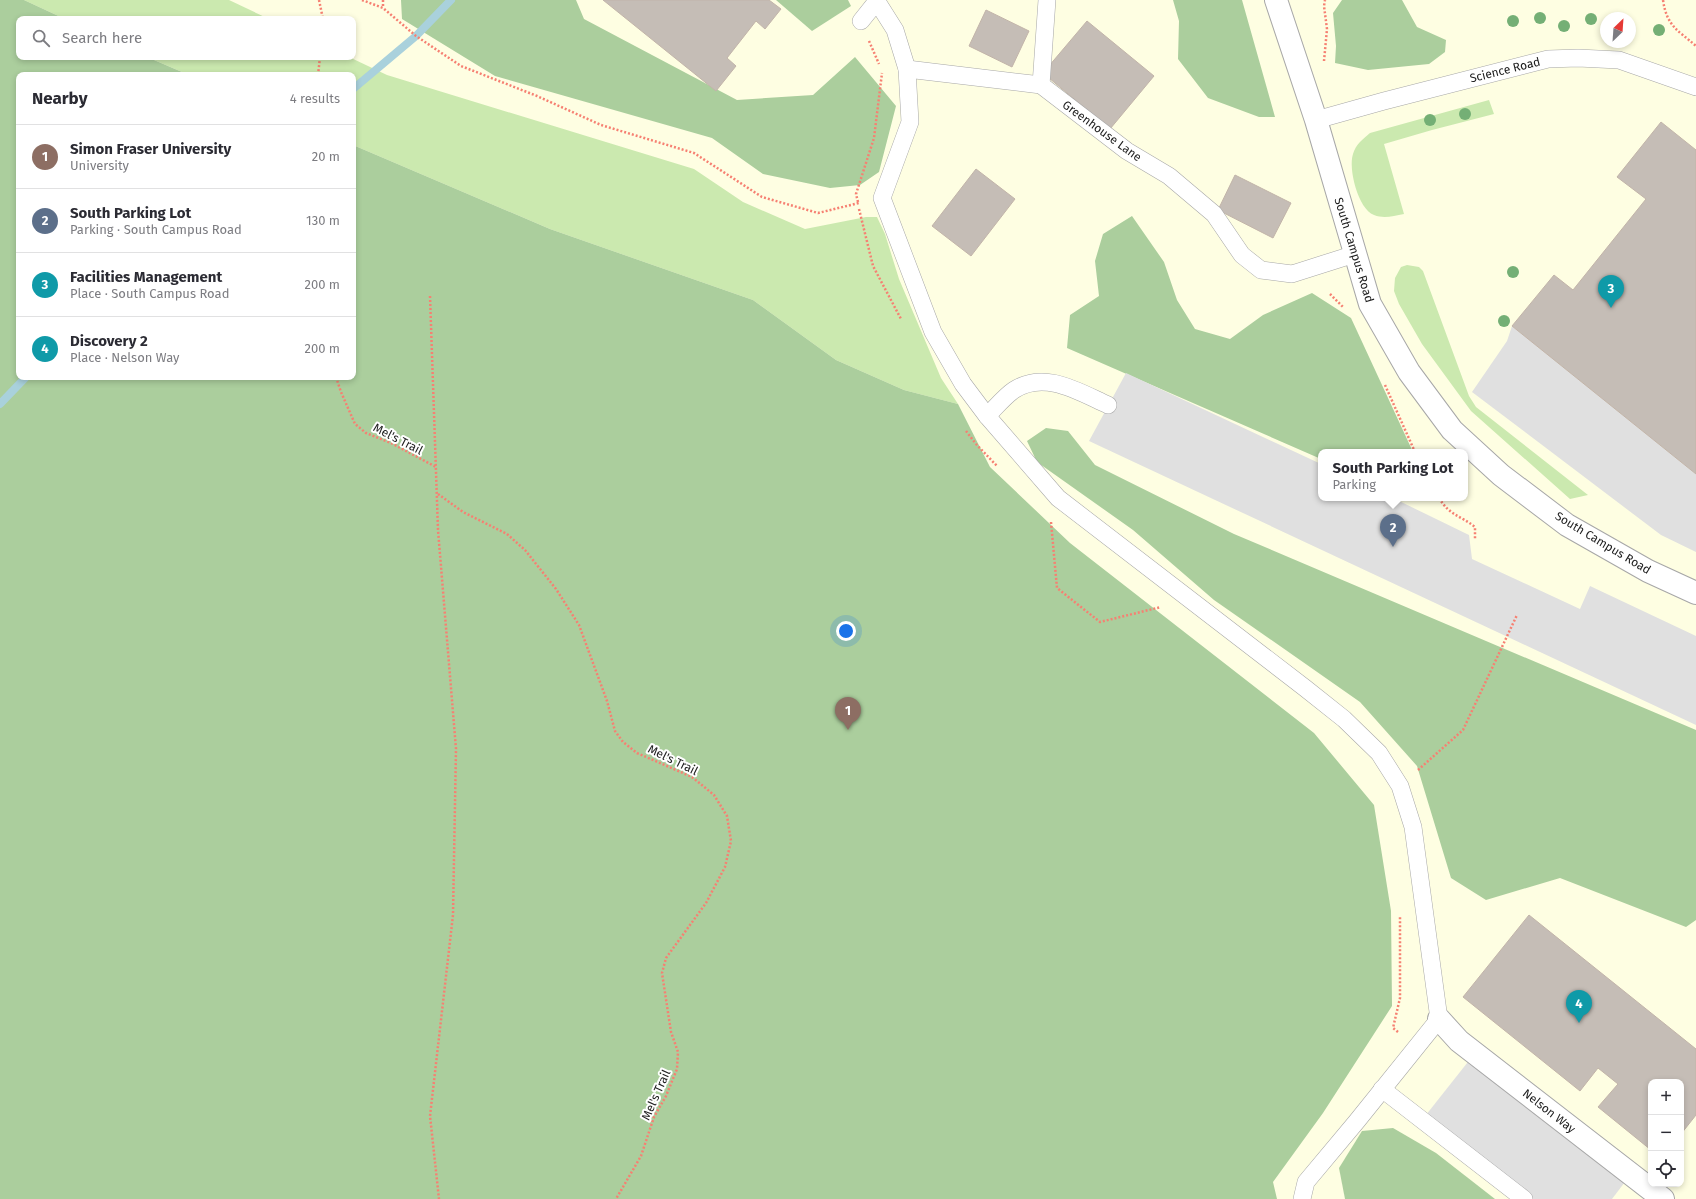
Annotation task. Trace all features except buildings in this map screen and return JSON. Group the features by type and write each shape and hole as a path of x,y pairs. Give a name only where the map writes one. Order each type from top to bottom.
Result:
{"street":[{"name":"South Campus Road","path":"1276,0 1316,120 1370,304 1409,372 1452,430 1500,475 1567,525 1648,571 1696,592"},
{"name":"Nelson Way","path":"1439,1019 1459,1041 1662,1199"}],"lane":[{"path":"907,69 1041,85 1047,0"},
{"path":"861,21 877,1 895,30 907,69 910,122 882,198 933,332 962,384 987,416 1058,498 1344,719 1379,753 1400,786 1413,827 1439,1019 1306,1182 1302,1199"},
{"name":"Science Road","path":"1316,120 1548,59 1578,58 1619,60 1696,87"},
{"name":"Greenhouse Lane","path":"1041,85 1127,151 1168,176 1214,214 1242,255 1261,270 1292,274 1356,254"},
{"path":"987,416 1014,390 1029,383 1047,381 1066,386 1108,405"},
{"path":"1382,1089 1524,1199"}],"path":[{"path":"319,0 322,16"},
{"path":"362,0 383,8 416,36 461,66 537,96 601,125 694,153 762,197 818,213 882,198"},
{"path":"383,0 383,8"},
{"path":"1321,66 1325,60 1327,29 1324,6 1325,0"},
{"path":"1663,0 1664,9 1672,27 1696,46"},
{"path":"318,72 320,60"},
{"path":"430,296 438,493 438,530 456,749 453,915 430,1116 439,1199"},
{"name":"Mel's Trail","path":"337,380 355,424 366,433 393,444 436,467"},
{"path":"1384,383 1414,449"},
{"name":"Mel's Trail","path":"438,493 462,512 507,534 525,550 556,589 579,625 607,701 615,731 623,742 637,753 692,777 714,795 727,816 731,841 725,867 706,903 666,958 662,974 671,1032 678,1052 677,1069 666,1096 654,1117 641,1156 616,1199"},
{"path":"1441,501 1446,509 1452,514 1475,528 1475,539"},
{"path":"1432,758 1463,730 1517,615"}],"shaded area":[{"path":"0,0 1696,0 1696,1199 0,1199"},
{"path":"1512,326 1696,474 1696,552 1661,535 1472,392 1507,341"},
{"path":"1126,373 1318,463 1318,501 1399,501 1469,535 1472,559 1580,609 1590,586 1696,636 1696,725 1089,441"},
{"path":"1475,1053 1631,1174 1612,1199 1524,1199 1422,1120"}],"green space":[{"path":"0,0 24,0 59,16 16,16 16,60 154,60 182,72 16,72 16,380 356,380 356,146 550,229 753,300 836,360 904,390 958,404 990,467 1070,543 1314,733 1374,805 1391,911 1392,1006 1323,1113 1273,1182 1277,1199 0,1199"},
{"path":"24,0 229,0 263,16 59,16"},
{"path":"401,0 576,0 584,19 737,100 813,95 855,57 896,106 879,172 860,185 830,188 763,174 712,138 495,76 402,19"},
{"path":"776,0 848,0 851,6 812,31"},
{"path":"1173,0 1242,0 1275,117 1259,117 1208,98 1178,59 1179,21"},
{"path":"1342,0 1402,0 1417,27 1446,40 1445,52 1429,64 1368,70 1335,63 1336,46 1333,13"},
{"path":"154,60 355,60 387,75 694,169 743,202 805,229 866,217 877,217 885,234 899,279 941,378 958,404 904,390 836,360 753,300 550,229 356,146 356,72 182,72"},
{"path":"1489,100 1494,114 1384,144 1404,214 1381,217 1368,211 1359,197 1353,178 1352,169 1353,154 1356,147 1362,140 1370,133"},
{"path":"1132,216 1164,262 1177,300 1195,329 1230,339 1263,315 1312,293 1351,318 1412,449 1318,449 1318,458 1067,348 1070,315 1099,296 1095,261 1103,234"},
{"path":"1407,265 1419,267 1423,271 1469,396 1476,407 1588,495 1570,499 1471,411 1422,344 1399,304 1394,291 1395,278 1401,267"},
{"path":"1046,428 1068,431 1095,465 1234,534 1696,730 1696,920 1686,927 1560,878 1486,900 1451,878 1417,766 1360,702 1214,600 1133,530 1037,462 1027,441"},
{"path":"1393,1128 1436,1153 1495,1199 1345,1199 1339,1168 1362,1131"}],"waterway":[{"path":"356,86 416,36 451,0"},
{"path":"0,404 23,380"}],"place":[{"name":"Facilities Management","path":"1611,308"},
{"name":"South Parking Lot","path":"1393,547"},
{"name":"Simon Fraser University","path":"848,730"},
{"name":"Discovery 2","path":"1579,1023"}]}
